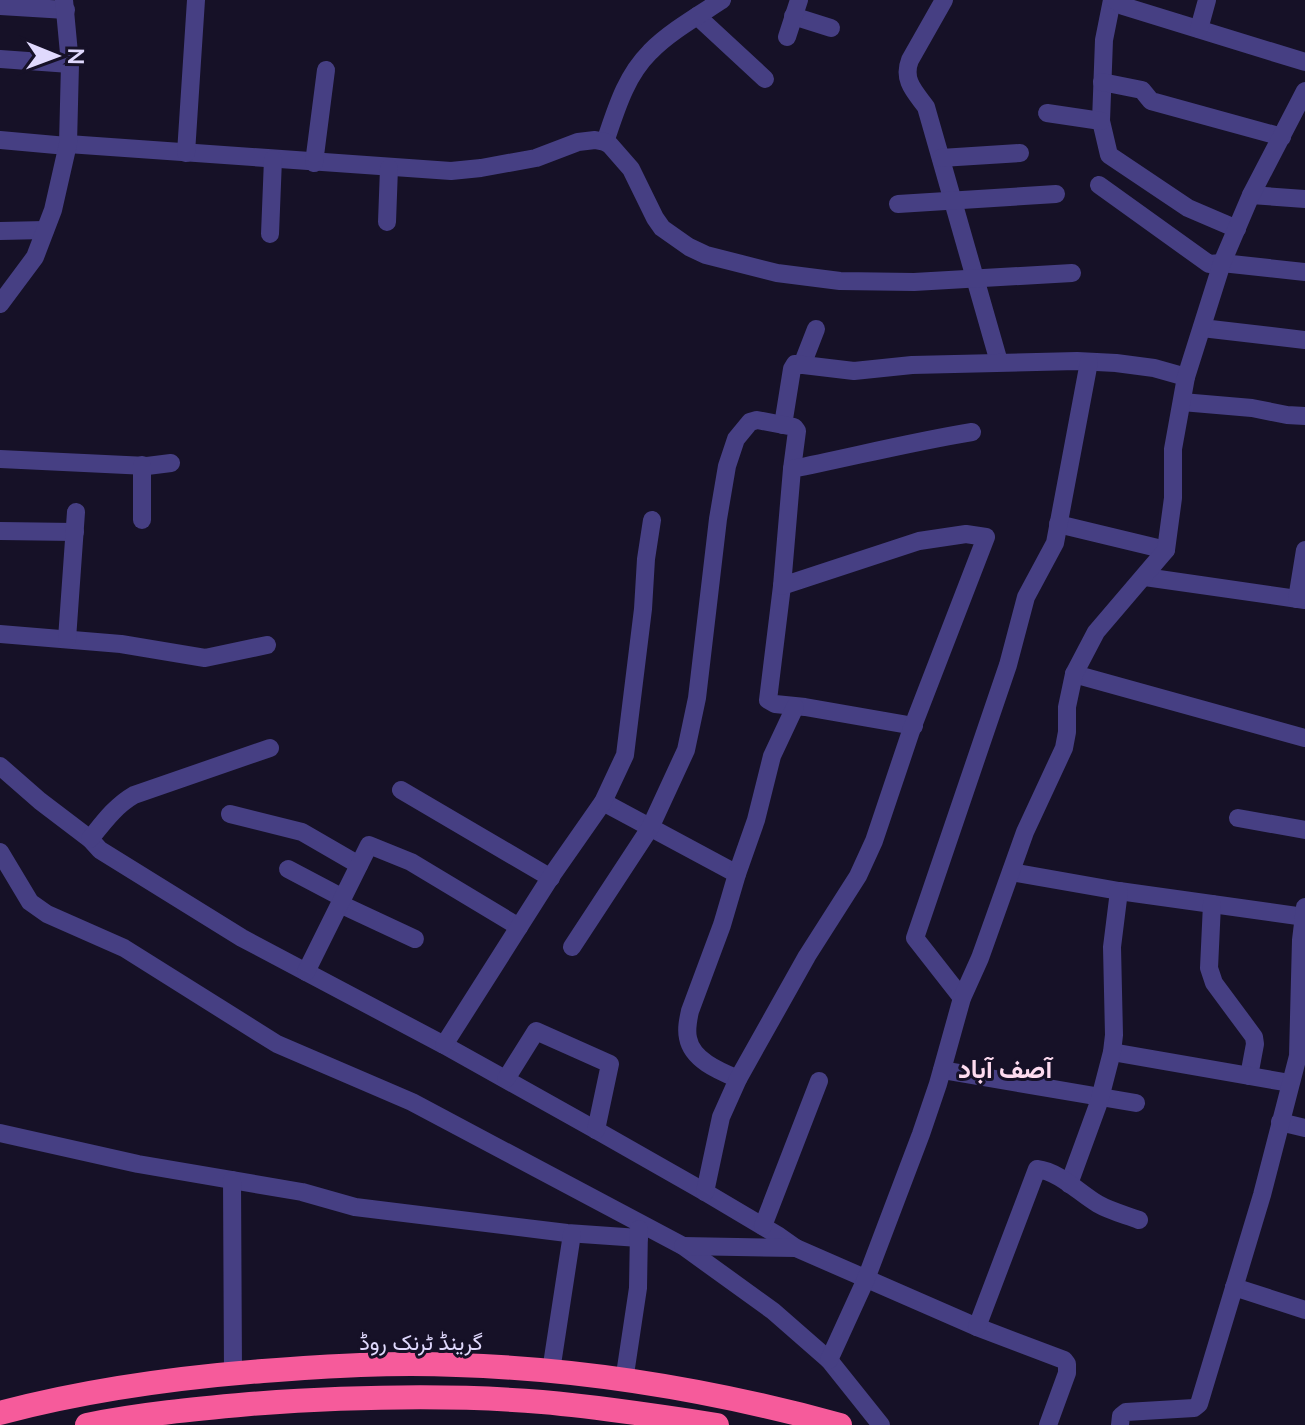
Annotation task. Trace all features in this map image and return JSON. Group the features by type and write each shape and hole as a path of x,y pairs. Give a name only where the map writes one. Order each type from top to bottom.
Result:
{"highway":[{"name":"گرینڈ ٹرنک روڈ","path":"0,1413 121,1386 233,1373 380,1365 457,1365 551,1371 723,1396 840,1425"},
{"path":"87,1425 124,1417 209,1407 397,1397 541,1402 717,1425"}],"street":[{"path":"186,153 196,0"},
{"path":"605,142 622,94 632,74 650,51 722,0"},
{"path":"944,0 906,71 909,85 926,107 999,362"},
{"path":"1237,229 1188,208 1109,155 1101,121 1102,82 1104,40 1114,0 1123,6 1305,62"},
{"path":"1199,29 1207,0"},
{"path":"0,6 65,5 70,64 68,145 53,210 35,257 0,304"},
{"path":"787,37 796,8 831,28"},
{"path":"697,16 765,79"},
{"path":"0,59 70,64"},
{"path":"314,163 326,70"},
{"path":"1102,82 1142,90 1151,101 1292,128"},
{"path":"829,1360 866,1279 921,1134 962,998 980,958 1025,832 1064,748 1067,707 1074,674 1096,632 1166,550 1173,498 1173,449 1186,377 1222,263 1251,195 1292,128 1305,91"},
{"path":"1047,113 1101,121"},
{"path":"0,140 451,171 536,158 578,142 595,140 605,142 631,169 662,228 706,255 820,280 887,283 1072,273"},
{"path":"941,158 1020,153"},
{"path":"270,234 273,159"},
{"path":"387,222 389,168"},
{"path":"1099,185 1209,264 1305,272"},
{"path":"898,204 1056,194"},
{"path":"1251,195 1305,199"},
{"path":"0,231 45,230"},
{"path":"1202,328 1305,340"},
{"path":"802,365 816,329"},
{"path":"783,425 795,364 854,371 912,365 1089,362 1154,368 1186,377"},
{"path":"962,998 915,938 1008,665 1026,597 1055,543 1089,362"},
{"path":"1182,402 1305,416"},
{"path":"572,947 650,828 686,750 697,698 727,466 736,439 750,422 757,420 794,427 797,431 768,700 775,704 914,726"},
{"path":"792,469 972,432"},
{"path":"0,459 142,465 171,463"},
{"path":"142,465 142,520"},
{"path":"67,639 76,512"},
{"path":"444,1045 603,802 625,755 652,520"},
{"path":"1058,524 1166,550"},
{"path":"0,531 75,532"},
{"path":"705,1192 721,1117 738,1079 807,956 858,876 874,841 947,634 986,537 966,534 919,541 782,586"},
{"path":"1145,577 1301,600 1305,550"},
{"path":"0,634 121,644 205,658 267,645"},
{"path":"1074,674 1305,738"},
{"path":"738,1079 712,1068 697,1054 688,1041 687,1025 756,820 772,756 795,707"},
{"path":"90,839 123,801 134,795 270,748"},
{"path":"0,766 100,850 242,938 506,1079 705,1192 796,1248 977,1327 1064,1360 1067,1373 1048,1425"},
{"path":"401,790 551,878"},
{"path":"603,802 737,874"},
{"path":"230,814 302,832 359,865"},
{"path":"1238,818 1305,830"},
{"path":"306,972 369,845 411,862 519,927"},
{"path":"0,852 30,902 47,914 124,948 277,1044 412,1102 639,1230 683,1246 773,1311 829,1360 881,1425"},
{"path":"288,869 341,901 415,939"},
{"path":"1011,872 1119,891 1304,914 1301,1057 1290,1083 1262,1195 1199,1404 1194,1408 1126,1412 1121,1416 1120,1425"},
{"path":"1069,1184 1100,1098 1112,1052 1112,947 1119,891"},
{"path":"1212,904 1209,968 1214,983 1254,1037 1249,1076"},
{"path":"506,1079 536,1031 610,1064 596,1130"},
{"path":"1112,1052 1290,1083"},
{"path":"942,1070 1136,1103"},
{"path":"763,1226 819,1081"},
{"path":"1280,1122 1305,1128"},
{"path":"0,1133 138,1164 302,1192 355,1207 572,1234 639,1230"},
{"path":"977,1327 1037,1169 1043,1169 1099,1204 1139,1220"},
{"path":"232,1180 233,1373"},
{"path":"624,1381 638,1288 639,1230"},
{"path":"551,1371 572,1234"},
{"path":"683,1246 796,1248"},
{"path":"1234,1287 1303,1303"}],"district":[{"name":"آصف آباد","path":"1005,1068"}]}
